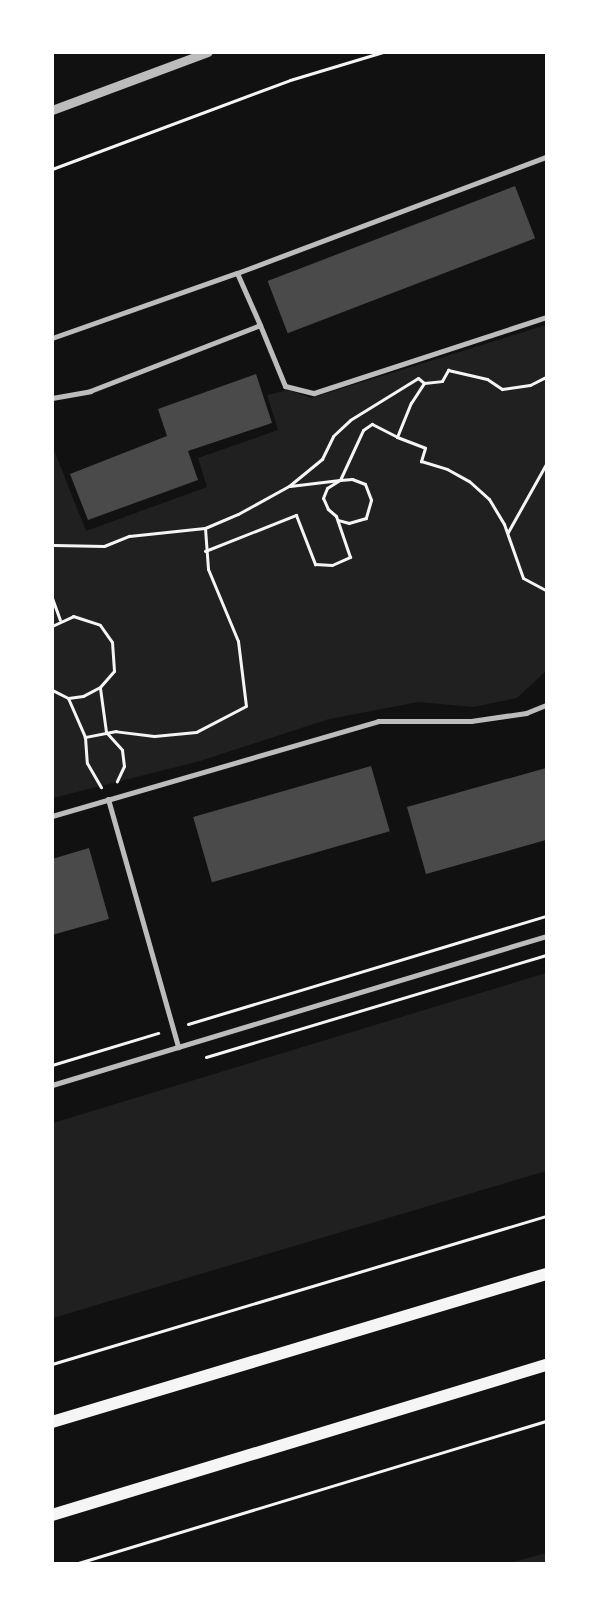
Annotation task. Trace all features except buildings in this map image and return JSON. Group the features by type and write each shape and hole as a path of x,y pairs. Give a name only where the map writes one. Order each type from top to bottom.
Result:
{"main road":[{"path":"52,1422 546,1274"},
{"path":"52,1515 546,1365"}],"street":[{"path":"52,110 208,52"},
{"path":"52,338 237,273 546,157"},
{"path":"237,273 285,386 314,393 546,317"},
{"path":"52,398 90,391 260,325"},
{"path":"52,816 378,721 471,721 526,713 546,705"},
{"path":"108,799 178,1047"},
{"path":"52,1085 546,936"}],"path":[{"path":"52,169 290,80 383,52"},
{"path":"448,370 487,379 502,389 530,385 546,377"},
{"path":"54,545 104,546 129,536 205,528 238,514 289,486 322,459 333,436 350,420 418,378"},
{"path":"397,437 411,403 424,383"},
{"path":"205,551 296,515 315,564 332,565 350,557 338,520 323,498 327,488 340,480 363,430 372,424 397,437 425,448 421,461 447,469 470,481 489,499 508,532 523,578 546,590"},
{"path":"508,532 546,464"},
{"path":"289,486 352,479 365,484 371,500 366,518 349,523 338,520"},
{"path":"52,526 54,545 52,558"},
{"path":"86,737 106,732 154,736 196,732 246,706 238,641 208,569 205,551 205,528"},
{"path":"52,598 60,620"},
{"path":"52,626 60,620 73,616 100,625 112,642 114,670 100,687 83,696 68,698 52,690"},
{"path":"100,687 106,732 122,750 124,766 108,799"},
{"path":"68,698 86,737 87,763 108,799"},
{"path":"52,1065 546,916"},
{"path":"202,1058 546,955"},
{"path":"52,1364 546,1216"},
{"path":"75,1564 546,1421"}],"shaded area":[{"path":"546,325 546,671 517,698 473,707 418,702 329,719 200,761 53,798 52,445 86,531 207,487 198,458 278,430 267,395 288,390 311,398"},
{"path":"546,973 546,1171 53,1318 53,1123"},
{"path":"546,1553 546,1563 510,1563"}]}
